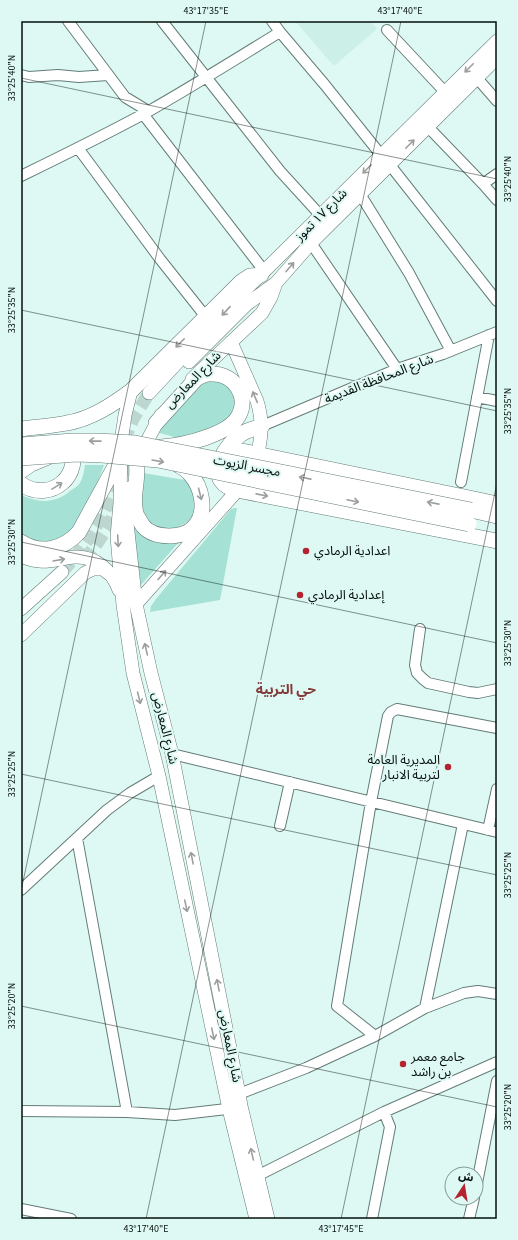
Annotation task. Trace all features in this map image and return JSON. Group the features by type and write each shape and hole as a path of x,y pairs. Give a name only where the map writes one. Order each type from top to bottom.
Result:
{"main road":[{"path":"21,429 68,423 87,417 112,405 131,391 241,282 250,276 263,273"},
{"path":"153,447 196,441 222,430 239,417 243,400 236,385 230,379 221,375 204,375 196,379 156,423"},
{"path":"21,484 33,490 46,491 57,487 70,474 73,456 70,444 58,431 46,426"},
{"path":"262,426 243,433 227,448 217,471 218,476 226,487 497,541"},
{"name":"مجسر الزيوت","path":"21,445 73,441 135,444 470,517"},
{"path":"227,448 497,504"},
{"name":"مجسر الزيوت","path":"21,458 77,454 109,455 158,460 470,517"},
{"path":"21,471 34,462 52,456"},
{"path":"21,542 38,549 53,549 68,543 79,532 120,457"},
{"path":"136,461 138,476 134,496 134,505 136,514 144,527 155,533 171,535 181,534 194,527 198,522 202,507 201,493 198,486 189,473 176,464"},
{"path":"470,517 497,516"},
{"path":"470,517 497,531"}],"street":[{"path":"68,21 125,97 145,113 263,273"},
{"path":"162,21 280,171 321,216"},
{"path":"272,21 386,160 497,301"},
{"path":"387,30 445,92"},
{"path":"21,176 145,113 280,32"},
{"name":"شارع ١٧ تموز","path":"497,41 445,92 386,160 360,194 340,205 321,216 239,296 150,397 247,304 276,283 311,243 340,205 386,160 428,127 497,58"},
{"path":"21,74 29,77 58,75 79,77 108,75"},
{"path":"477,78 497,101"},
{"path":"428,127 497,200"},
{"path":"78,148 160,259 206,317"},
{"path":"483,184 497,174"},
{"path":"360,194 409,273 451,351"},
{"path":"311,243 397,369"},
{"name":"شارع المعارض","path":"268,1219 236,1103 159,776 133,673 127,510 128,491 136,461 156,423 172,399 262,313 272,297 276,283"},
{"path":"461,482 477,396 493,333"},
{"name":"شارع المحافظة القديمة","path":"262,426 397,369 451,351 493,333"},
{"path":"21,556 27,559 44,562 74,557 86,558 97,562 112,576 118,588 130,605 244,482 257,454 260,445 262,426 260,409 231,342"},
{"name":"شارع المعارض","path":"131,391 125,415 121,442 120,503 117,537 130,605 151,673 172,754 256,1219"},
{"path":"477,396 497,401"},
{"path":"21,635 85,573 93,569 103,569 112,576"},
{"path":"21,609 65,575 21,622"},
{"path":"420,629 415,665 417,673 428,683 478,693 497,689"},
{"path":"133,673 151,673"},
{"path":"375,1036 337,1006 371,802 388,716 396,709 497,728"},
{"path":"172,754 493,831 497,789"},
{"path":"21,890 107,810 130,793 159,776"},
{"path":"280,826 290,782"},
{"path":"425,1008 463,824"},
{"path":"76,838 127,1112"},
{"path":"21,1111 127,1112 175,1115 236,1103 375,1036 425,1008 464,993 478,991 497,994"},
{"path":"257,1176 384,1112 497,1062"},
{"path":"480,1166 497,1081"},
{"path":"372,1219 390,1127 384,1112"},
{"path":"469,1219 472,1206"},
{"path":"21,1209 71,1219"}],"shaded area":[{"path":"295,21 370,21 377,29 334,66"},
{"path":"214,380 231,387 237,406 226,421 182,439 156,432 197,387 205,381"},
{"path":"85,465 104,465 86,514 64,543 21,540 21,495 40,501 58,498 79,484 83,477"},
{"path":"143,473 185,480 195,488 195,514 189,521 174,529 158,528 149,523 141,511"},
{"path":"237,508 220,600 150,612 151,606 156,599 231,509"},
{"path":"133,526 143,536 153,541 165,543 179,542 141,585"}],"tunnel":[{"path":"124,441 133,419 149,393"},
{"path":"84,560 98,542 115,513 126,481 131,447"},
{"path":"62,572 94,530 113,492 118,474"}],"place":[{"name":"اعدادية الرمادي","path":"306,551"},
{"name":"إعدادية الرمادي","path":"300,595"},
{"name":"المديرية العامة لتربية الانبار","path":"448,767"},
{"name":"جامع معمر بن راشد","path":"403,1064"}],"district":[{"name":"حي التربية","path":"286,690"}]}
